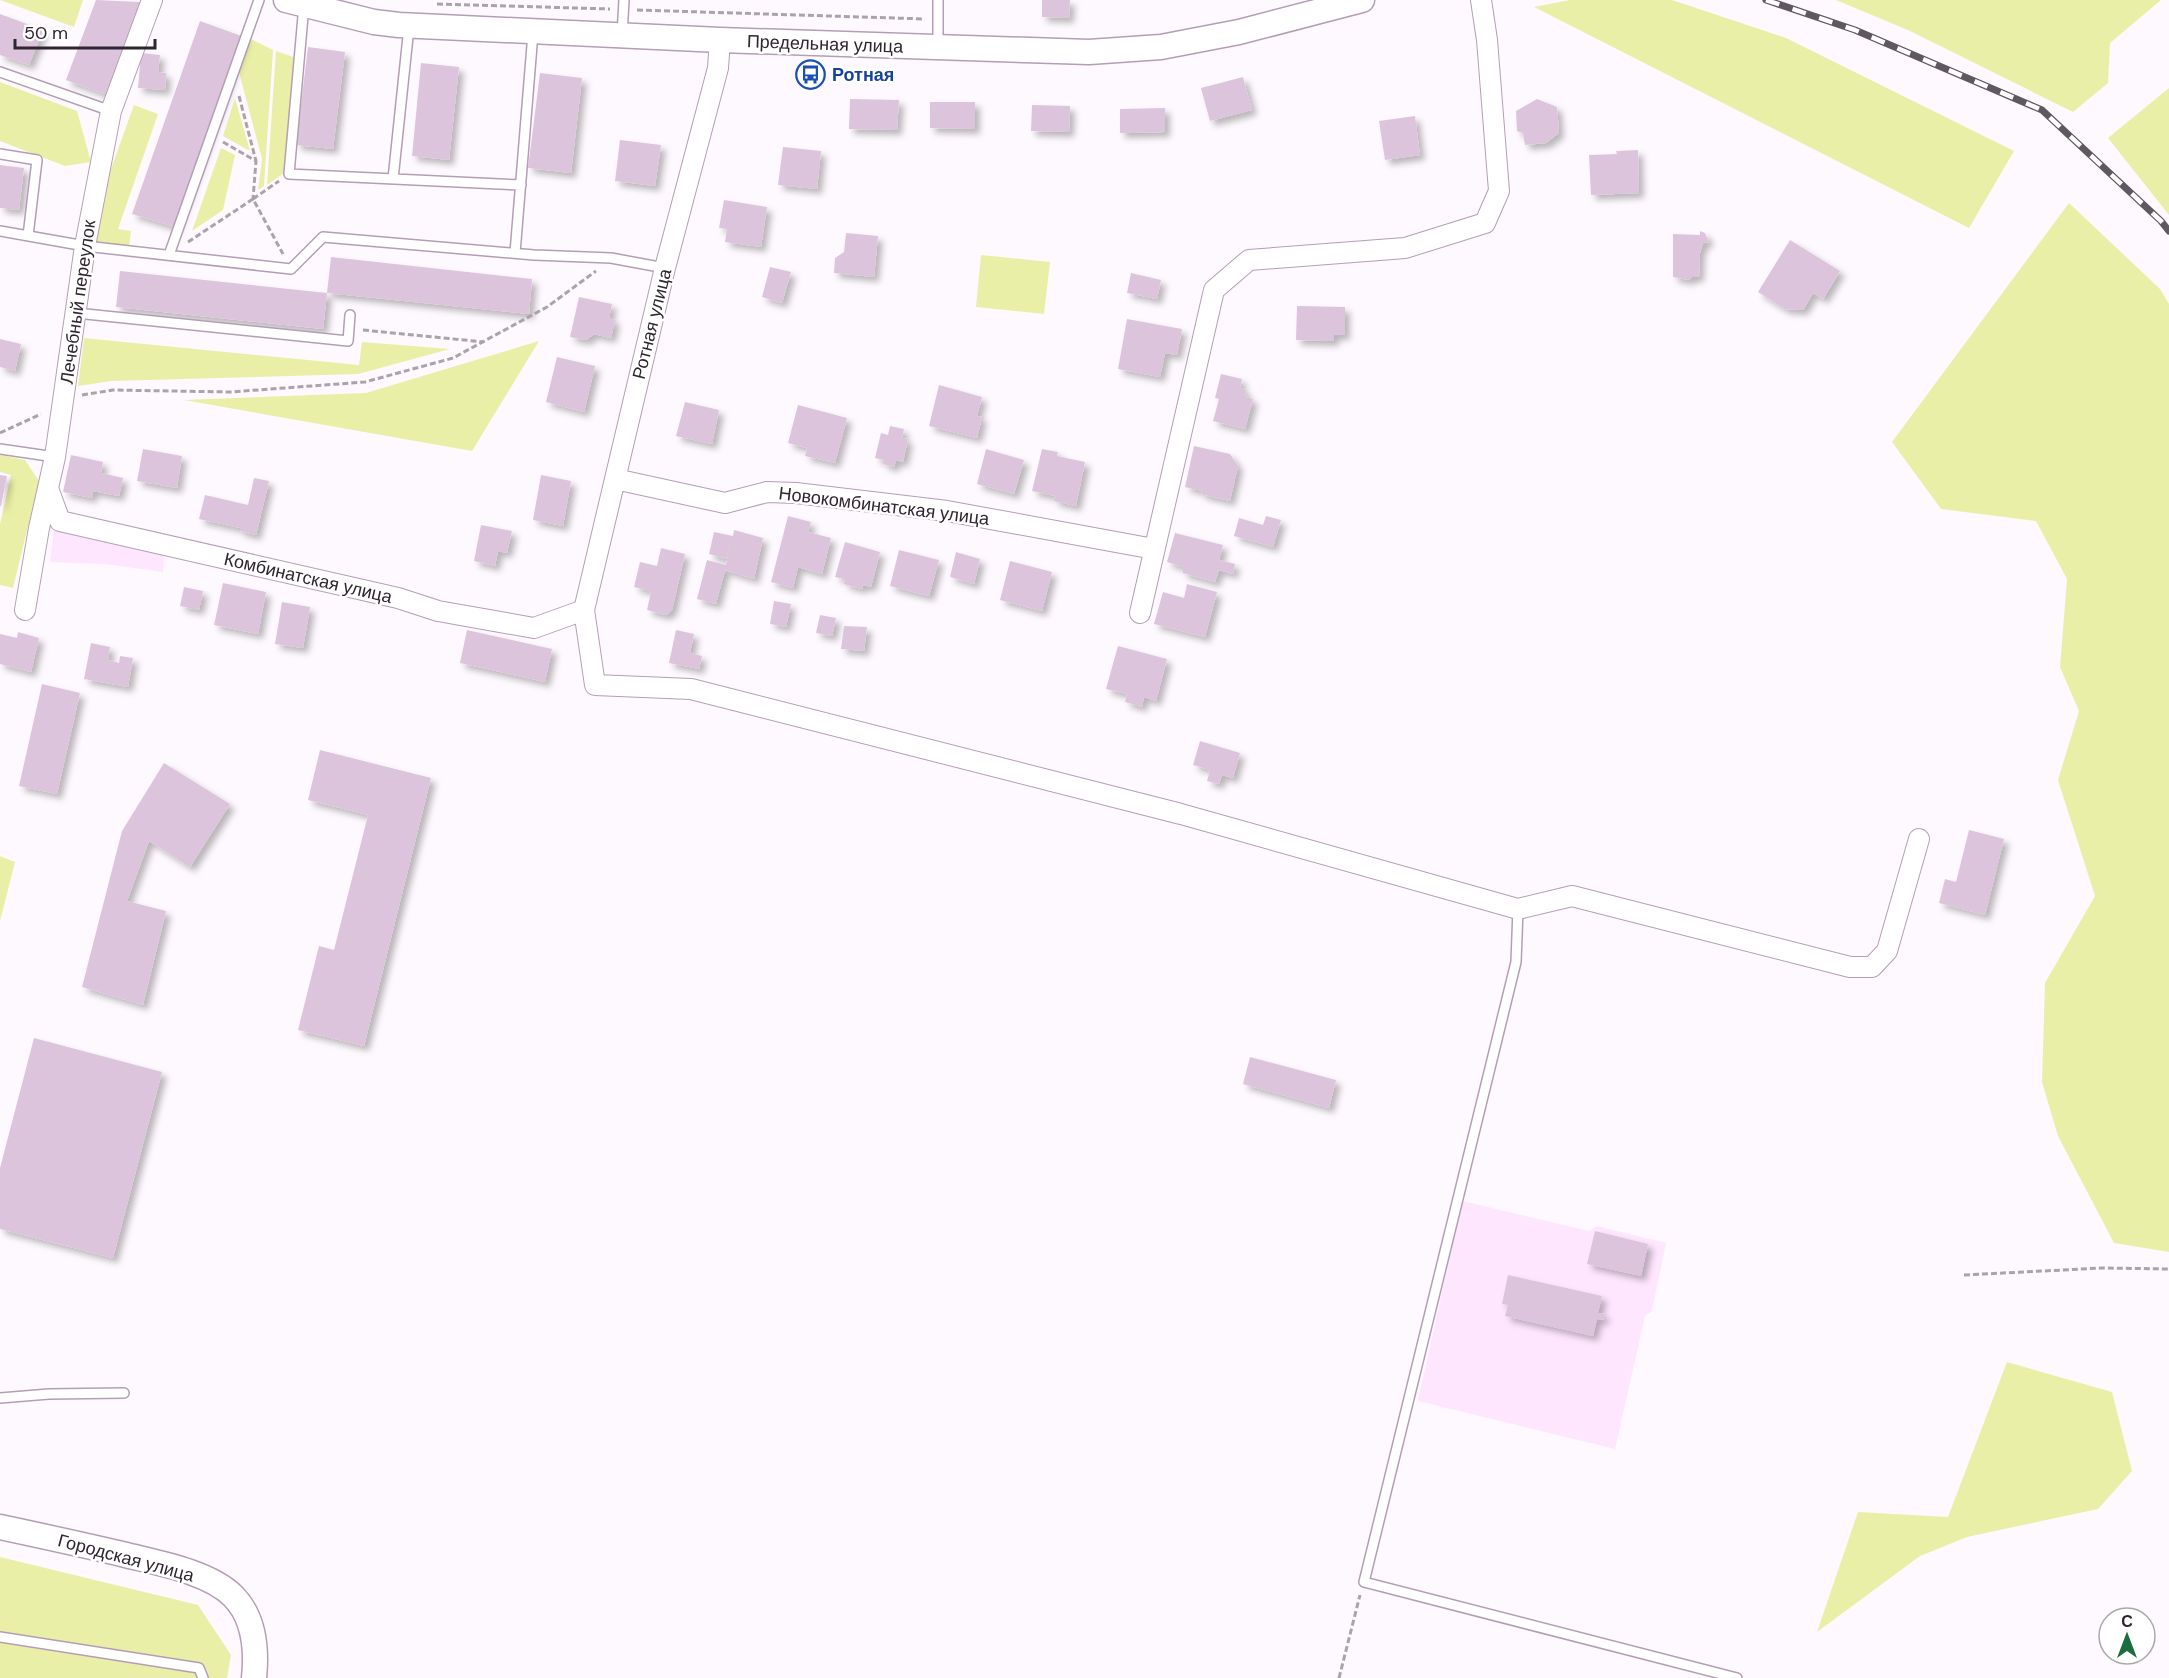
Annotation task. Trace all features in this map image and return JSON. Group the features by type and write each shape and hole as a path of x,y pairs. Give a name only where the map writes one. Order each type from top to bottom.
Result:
{"street":[{"name":"Лечебный переулок","path":"25,610 39,528 55,457 85,246 111,111 152,0"},
{"name":"Предельная улица","path":"295,3 374,22 410,25 720,40 1089,52 1161,47 1239,32 1362,0"},
{"path":"1140,613 1214,290 1248,260 1405,248 1485,222 1499,191 1487,40 1481,0"},
{"name":"Ротная улица","path":"584,610 665,268 718,68 720,40"},
{"name":"Новокомбинатская улица","path":"615,479 725,503 766,492 796,493 947,511 1154,549"},
{"name":"Комбинатская улица","path":"49,491 60,521 398,598 438,611 534,628 584,610"},
{"path":"584,610 595,685 691,689 1180,814 1518,909 1572,896 1850,967 1872,967 1887,951 1919,839"},
{"name":"Городская улица","path":"0,1527 150,1561 185,1571 215,1584 232,1596 252,1628 256,1664 255,1678"}],"lane":[{"path":"169,255 259,0"},
{"path":"938,0 938,48"},
{"path":"295,3 289,174 521,185"},
{"path":"622,35 624,5"},
{"path":"393,179 410,25"},
{"path":"515,253 533,31"},
{"path":"0,72 111,111"},
{"path":"0,154 38,160 28,236"},
{"path":"0,231 85,246 291,269 323,237 515,253 611,258 665,268"},
{"path":"76,313 348,341 350,315"},
{"path":"0,449 55,457"},
{"path":"1518,909 1516,962 1364,1582 1737,1678"},
{"path":"0,1398 49,1394 124,1393"},
{"path":"0,1637 199,1668 203,1678"}],"path":[{"path":"436,4 624,5 938,19"},
{"path":"233,73 256,161 253,199 291,269"},
{"path":"211,135 256,161"},
{"path":"169,255 289,174"},
{"path":"0,433 35,418 64,398 113,390 230,392 365,382 453,358 547,307 611,258"},
{"path":"349,328 484,342"},
{"path":"1964,1275 2102,1268 2169,1269"},
{"path":"1339,1678 1364,1582"}],"shaded area":[{"path":"54,530 164,553 163,572 105,564 50,562"},
{"path":"1462,1201 1589,1231 1597,1226 1666,1243 1652,1311 1645,1316 1615,1449 1418,1401"}],"green space":[{"path":"0,0 83,0 74,27"},
{"path":"1570,0 1672,0 1786,38 2014,151 1969,228 1534,7"},
{"path":"1836,0 2161,0 2110,43 2108,83 2073,112 1910,31"},
{"path":"251,39 273,50 264,186 258,190 262,159 239,72"},
{"path":"276,51 296,58 287,171 267,185"},
{"path":"0,82 77,111 91,162 65,166 0,141"},
{"path":"2169,88 2169,215 2108,138"},
{"path":"235,98 250,151 223,136"},
{"path":"134,105 158,114 118,229 131,231 129,247 93,242 103,191"},
{"path":"221,148 235,155 223,210 192,231"},
{"path":"2069,203 2160,289 2169,304 2169,1252 2114,1243 2058,1136 2042,1082 2045,983 2095,896 2058,780 2079,711 2060,667 2067,579 2036,521 1941,509 1892,442"},
{"path":"981,255 1050,262 1044,314 976,307"},
{"path":"84,338 359,365 362,342 450,349 358,374 111,381 78,386"},
{"path":"539,341 472,451 184,400 366,393"},
{"path":"0,455 25,460 39,481 13,588 0,585 0,524 11,475 0,472"},
{"path":"0,856 15,862 0,921"},
{"path":"2007,1362 2112,1392 2132,1471 2098,1509 1967,1537 1920,1556 1817,1632 1858,1512 1948,1517"},
{"path":"0,1557 198,1605 231,1655 227,1678 0,1678"}],"building":[{"path":"96,0 140,2 105,94 66,80"},
{"path":"1042,0 1070,0 1069,18 1042,17"},
{"path":"0,14 43,30 29,65 0,55"},
{"path":"200,21 244,37 175,227 132,214"},
{"path":"308,47 345,52 333,149 296,145"},
{"path":"141,53 160,55 158,72 166,73 165,90 138,88"},
{"path":"421,63 459,67 449,160 412,156"},
{"path":"540,73 582,78 571,173 528,168"},
{"path":"1243,77 1252,110 1210,121 1201,88"},
{"path":"850,99 899,100 897,130 849,129"},
{"path":"1537,99 1557,107 1559,133 1546,143 1525,145 1523,133 1517,131 1516,111"},
{"path":"930,102 975,102 975,129 930,128"},
{"path":"1032,105 1070,106 1069,132 1031,131"},
{"path":"1165,108 1165,132 1120,133 1120,109"},
{"path":"1415,116 1420,155 1385,160 1379,121"},
{"path":"620,140 661,145 655,186 615,181"},
{"path":"783,147 821,151 817,189 778,185"},
{"path":"1638,150 1639,193 1591,195 1589,155 1617,154 1616,151"},
{"path":"0,165 24,168 19,210 0,208"},
{"path":"724,200 767,207 761,247 725,242 727,229 719,228"},
{"path":"1700,231 1705,233 1709,242 1703,243 1700,253 1699,277 1692,277 1689,280 1673,277 1673,234 1700,235"},
{"path":"846,233 878,236 874,277 834,273 835,258 844,252"},
{"path":"1790,240 1840,271 1823,299 1813,293 1803,310 1785,309 1758,292"},
{"path":"331,257 532,279 529,314 327,293"},
{"path":"770,267 791,272 782,303 762,297"},
{"path":"120,271 327,293 323,329 116,307"},
{"path":"1131,273 1161,280 1157,299 1127,293"},
{"path":"579,297 612,304 609,318 615,320 611,338 594,334 586,340 570,337"},
{"path":"1297,306 1345,307 1345,335 1334,335 1334,341 1296,340"},
{"path":"1127,319 1182,329 1177,355 1165,353 1160,377 1118,369"},
{"path":"0,339 21,344 15,371 0,367"},
{"path":"557,357 595,366 584,412 546,402"},
{"path":"1221,374 1242,379 1240,388 1246,390 1245,396 1253,399 1245,429 1213,421 1219,399 1215,398"},
{"path":"939,385 982,397 977,416 982,417 977,438 929,426"},
{"path":"685,402 719,410 712,444 676,436"},
{"path":"798,405 847,418 835,463 805,456 807,448 788,443"},
{"path":"890,426 904,429 902,438 908,439 903,462 896,460 894,467 883,464 884,460 875,458 881,433 888,435"},
{"path":"1194,446 1230,454 1238,466 1230,501 1201,494 1202,491 1185,487"},
{"path":"143,449 182,456 177,488 137,481"},
{"path":"986,449 1024,460 1014,494 977,484"},
{"path":"1042,449 1058,452 1057,456 1085,462 1076,506 1054,501 1055,496 1032,491"},
{"path":"71,455 103,462 101,473 123,478 119,496 93,491 92,498 63,492"},
{"path":"0,475 7,476 1,506 0,506"},
{"path":"541,475 571,481 563,526 533,520"},
{"path":"254,478 269,481 256,535 240,531 240,528 199,519 205,495 248,505"},
{"path":"788,516 811,522 808,532 831,538 822,574 798,567 793,588 771,582"},
{"path":"1266,516 1281,520 1273,547 1234,536 1239,518 1263,525"},
{"path":"481,525 512,531 507,553 498,551 495,566 474,561"},
{"path":"734,530 763,538 754,579 725,570 716,604 697,599 707,560 726,565 731,542 726,559 709,554 714,532 733,536"},
{"path":"1175,533 1223,545 1219,560 1235,564 1233,574 1219,570 1215,582 1183,573 1183,567 1167,562"},
{"path":"845,542 880,552 871,587 863,585 862,589 844,584 845,579 835,577"},
{"path":"661,548 685,554 672,610 666,615 647,610 651,591 634,587 640,562 657,566"},
{"path":"899,550 939,560 929,596 890,586"},
{"path":"956,552 980,559 974,584 950,577"},
{"path":"1010,561 1052,572 1042,611 1000,600"},
{"path":"223,583 266,592 258,634 214,625"},
{"path":"1187,584 1217,592 1205,637 1154,624 1163,592 1184,598"},
{"path":"184,587 203,591 199,610 180,606"},
{"path":"774,601 791,604 786,627 770,624"},
{"path":"282,602 310,607 303,648 275,644"},
{"path":"820,615 836,618 832,636 816,633"},
{"path":"844,626 867,627 864,651 841,649"},
{"path":"467,630 552,649 545,682 460,663"},
{"path":"676,630 694,634 690,653 702,656 699,669 669,663"},
{"path":"18,632 39,638 31,672 0,664 0,634 17,638"},
{"path":"91,643 110,647 108,660 119,663 120,656 133,658 128,687 84,679"},
{"path":"1118,646 1167,659 1156,701 1144,697 1142,707 1125,702 1127,694 1106,689"},
{"path":"42,684 80,693 57,794 19,786"},
{"path":"1200,741 1240,753 1233,778 1222,775 1219,784 1207,781 1210,770 1193,765"},
{"path":"320,750 431,778 364,1046 298,1030 319,946 334,950 368,815 308,800"},
{"path":"164,763 230,804 190,867 149,841 127,901 166,911 143,1005 82,987 122,831"},
{"path":"1969,830 2004,839 1985,915 1939,903 1945,879 1956,882"},
{"path":"34,1038 162,1072 113,1258 0,1229 0,1168"},
{"path":"1250,1057 1336,1080 1329,1108 1243,1084"},
{"path":"1595,1231 1648,1244 1641,1276 1587,1264"},
{"path":"1508,1275 1602,1296 1598,1313 1605,1314 1603,1320 1597,1319 1593,1336 1505,1316 1508,1305 1502,1304"}],"railway":[{"path":"1766,0 1855,30 2042,110 2169,231"}],"place":[{"name":"Ротная","path":"811,75"}]}
